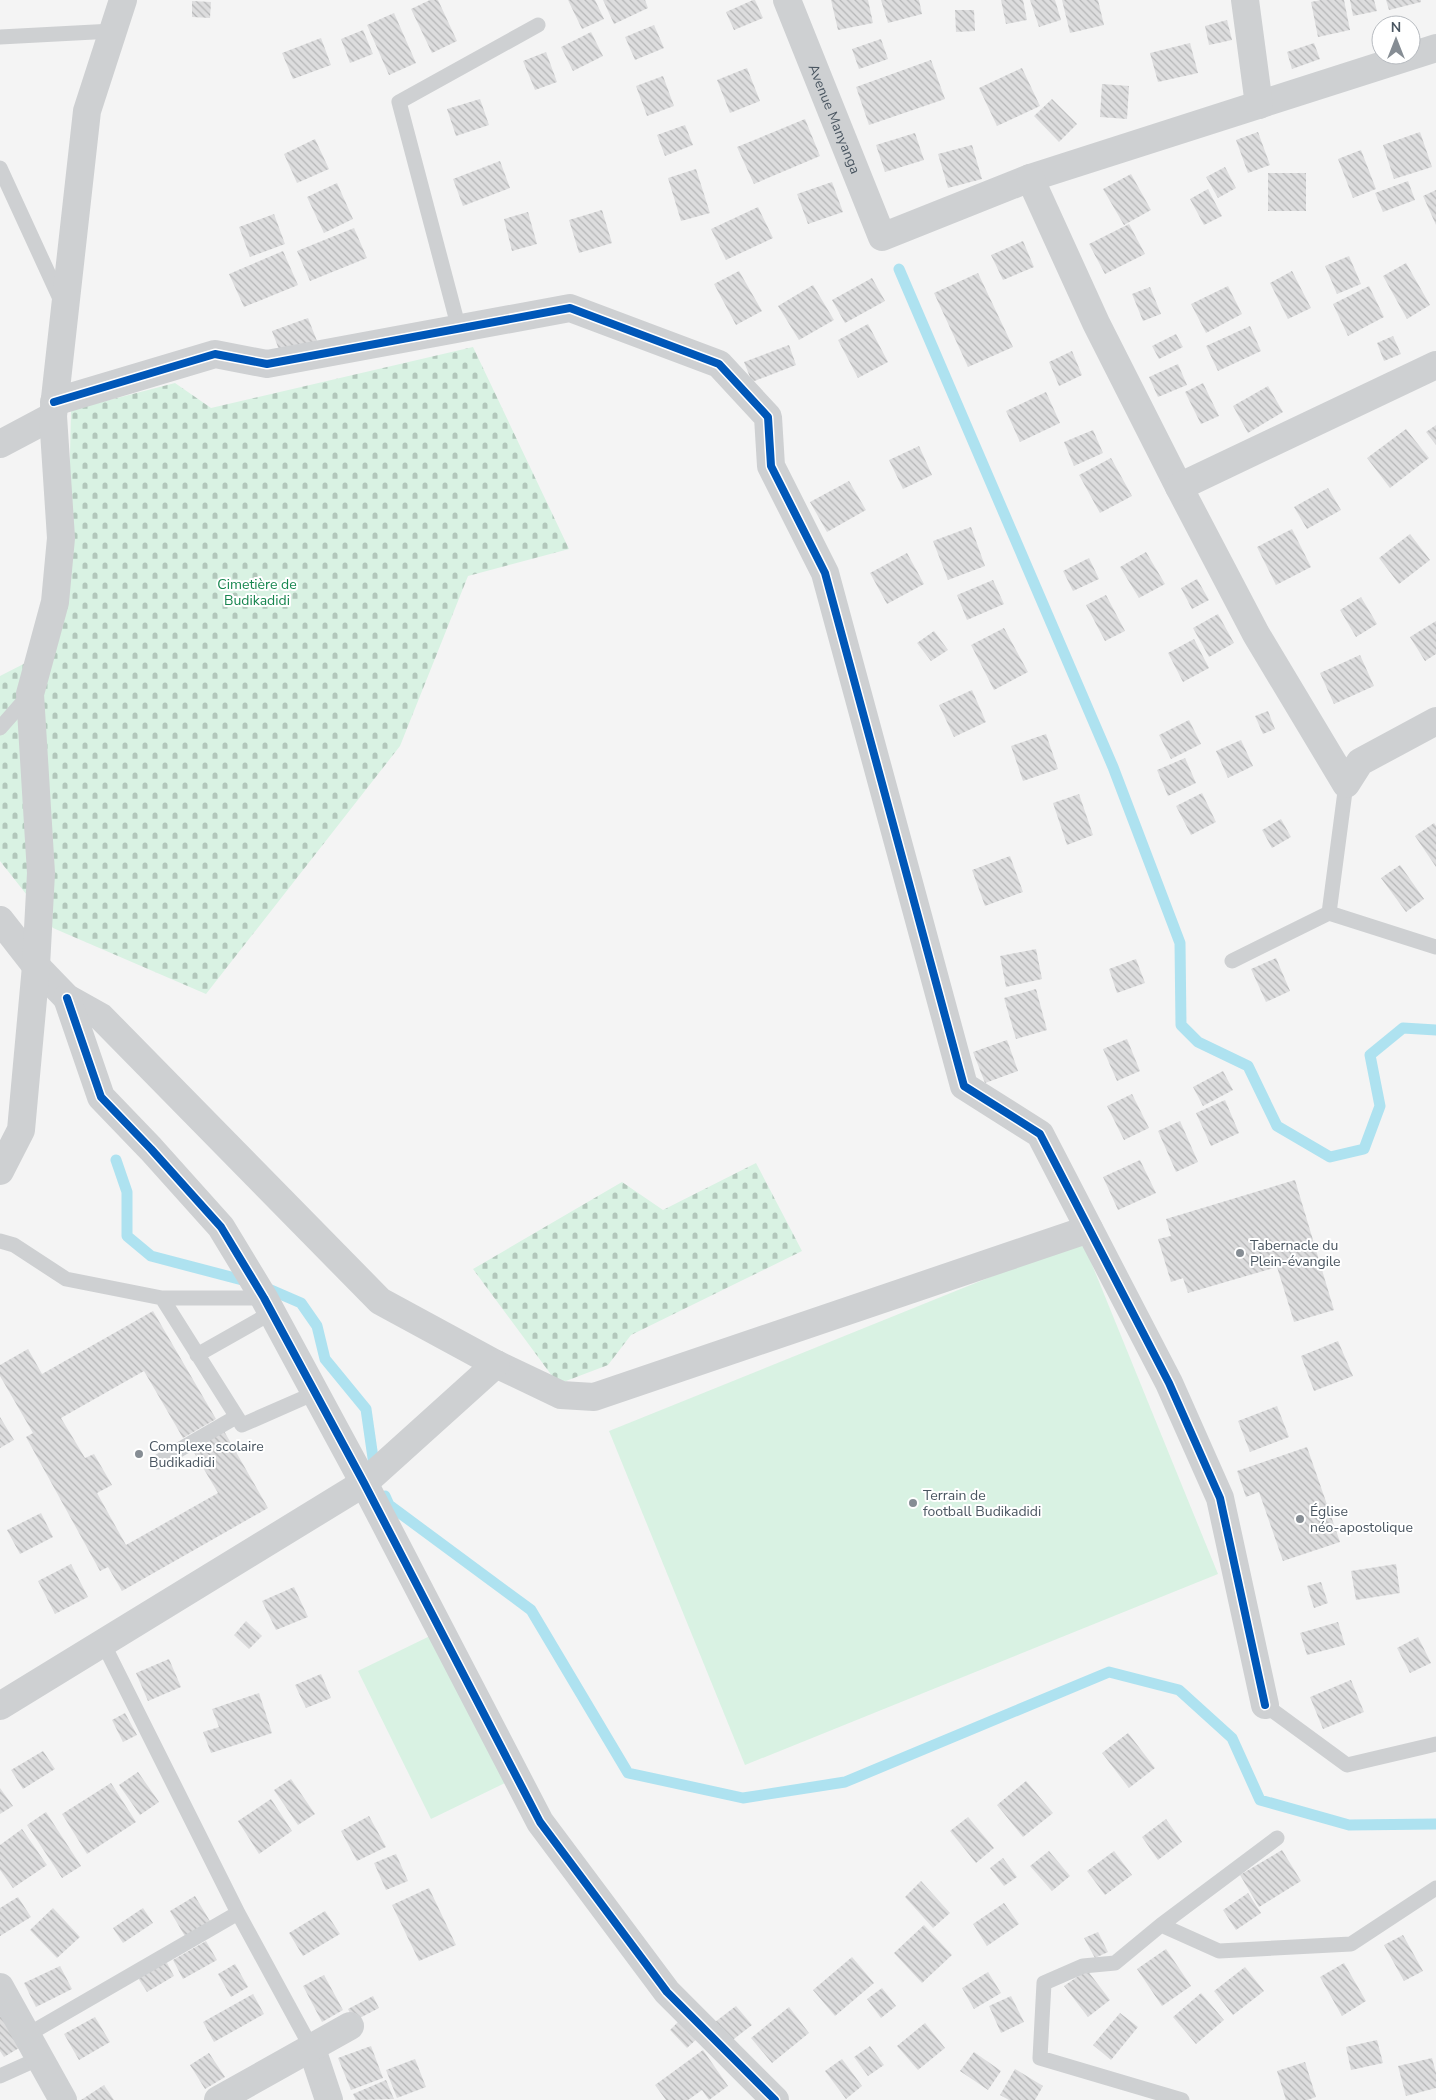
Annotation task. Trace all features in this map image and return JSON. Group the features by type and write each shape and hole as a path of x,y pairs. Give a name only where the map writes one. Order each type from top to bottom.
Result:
{"street":[{"path":"0,1171 21,1130 36,966 41,873 30,694 55,602 61,538 53,409 87,110 123,0"},
{"name":"Avenue Manyanga","path":"787,0 882,237 1030,178"},
{"path":"1245,0 1259,105"},
{"path":"1436,48 1030,178 1096,323 1179,487 1256,634 1346,784 1360,762 1436,721"},
{"path":"0,444 53,409 215,354 267,364 570,308 718,364 768,418 771,466 825,573 964,1086 1040,1134 1169,1383 1220,1498 1265,1705"},
{"path":"1179,487 1436,365"},
{"path":"0,920 36,966 67,998 101,1017 380,1301 496,1364 561,1395 594,1396 1089,1229"},
{"path":"67,998 101,1097 151,1148 221,1228 267,1306 364,1482 540,1822 667,1992 775,2100"},
{"path":"0,1706 364,1482 496,1364"},
{"path":"0,1987 63,2100"},
{"path":"218,2100 350,2026"},
{"path":"312,2049 328,2100"}],"lane":[{"path":"459,328 398,102 538,24"},
{"path":"0,37 113,31"},
{"path":"0,168 64,310"},
{"path":"0,728 30,694"},
{"path":"1329,914 1346,784"},
{"path":"1232,961 1329,914 1436,947"},
{"path":"0,1241 14,1245 66,1279 162,1298 267,1306"},
{"path":"162,1298 242,1425 315,1393"},
{"path":"197,1355 267,1306"},
{"path":"158,1462 236,1416"},
{"path":"103,1643 238,1912 312,2049"},
{"path":"1265,1705 1347,1765 1436,1744"},
{"path":"1182,2100 1139,2094 1040,2058 1044,1983 1083,1966 1114,1963 1161,1925 1277,1838"},
{"path":"1161,1925 1219,1951 1351,1944 1436,1888"},
{"path":"0,2076 34,2047 238,1912"}],"green space":[{"name":"Cimetière de Budikadidi","path":"473,347 569,549 468,576 400,746 206,994 53,928 0,861 0,676 53,649 67,592 71,410 175,383 211,408"},
{"path":"756,1163 802,1251 631,1335 608,1365 558,1384 473,1269 622,1182 663,1210"},
{"name":"Terrain de football Budikadidi","path":"1082,1240 1218,1574 745,1765 609,1431"},
{"path":"432,1635 505,1783 431,1819 358,1671"}],"building":[{"path":"430,0 438,0 457,41 432,53 411,9"},
{"path":"568,0 595,0 604,19 582,29"},
{"path":"603,0 645,0 648,8 614,24"},
{"path":"755,0 763,18 734,30 726,12"},
{"path":"831,0 868,0 873,23 838,30"},
{"path":"881,0 919,0 922,14 888,23"},
{"path":"1001,0 1023,0 1027,20 1006,24"},
{"path":"1030,0 1055,0 1061,20 1039,27"},
{"path":"1062,0 1098,0 1104,25 1070,33"},
{"path":"1344,0 1350,30 1318,37 1311,2"},
{"path":"1350,0 1374,0 1377,11 1353,16"},
{"path":"1386,0 1421,0 1421,2 1389,10"},
{"path":"192,1 211,2 210,18 192,17"},
{"path":"955,10 974,10 975,31 956,32"},
{"path":"394,13 416,63 389,75 367,25"},
{"path":"1227,20 1232,40 1209,45 1205,26"},
{"path":"654,25 664,48 635,60 625,37"},
{"path":"363,30 373,54 350,63 341,39"},
{"path":"591,32 603,56 573,71 561,47"},
{"path":"321,38 331,65 293,79 282,53"},
{"path":"881,39 888,59 859,69 852,49"},
{"path":"1190,43 1198,73 1158,82 1150,53"},
{"path":"1314,43 1320,59 1292,69 1287,52"},
{"path":"546,52 557,82 535,90 523,61"},
{"path":"931,60 945,99 869,125 856,87"},
{"path":"747,68 760,101 730,113 717,80"},
{"path":"1022,68 1040,106 997,126 979,88"},
{"path":"663,76 674,106 647,116 636,86"},
{"path":"1102,84 1129,86 1127,119 1100,117"},
{"path":"480,99 489,125 456,136 447,109"},
{"path":"1052,99 1077,124 1059,142 1034,116"},
{"path":"805,119 820,156 754,184 737,147"},
{"path":"685,125 693,145 665,156 657,135"},
{"path":"1258,132 1270,165 1248,173 1236,140"},
{"path":"1420,132 1432,167 1394,179 1383,145"},
{"path":"915,133 924,160 885,172 876,145"},
{"path":"315,139 329,169 297,183 284,154"},
{"path":"972,145 982,179 948,188 938,154"},
{"path":"1361,150 1376,189 1353,198 1338,159"},
{"path":"500,161 510,188 463,206 453,179"},
{"path":"1225,167 1236,188 1218,198 1206,177"},
{"path":"696,169 710,213 681,221 668,178"},
{"path":"1268,173 1306,173 1306,211 1268,211"},
{"path":"1131,174 1151,210 1124,225 1103,189"},
{"path":"1408,181 1415,200 1383,212 1375,193"},
{"path":"832,182 843,212 808,224 797,194"},
{"path":"337,183 353,219 324,233 307,197"},
{"path":"1208,189 1222,216 1204,225 1190,199"},
{"path":"1436,190 1436,225 1423,196"},
{"path":"758,207 773,238 726,260 711,229"},
{"path":"602,210 612,243 579,253 569,220"},
{"path":"528,212 537,244 512,251 504,219"},
{"path":"274,214 285,244 250,257 239,227"},
{"path":"1129,224 1145,254 1105,274 1089,244"},
{"path":"354,228 367,258 310,281 297,251"},
{"path":"1023,241 1034,267 1003,280 991,255"},
{"path":"283,251 298,285 244,307 229,274"},
{"path":"1349,256 1361,284 1337,294 1325,266"},
{"path":"1406,263 1430,305 1407,319 1383,276"},
{"path":"739,271 762,311 736,325 714,284"},
{"path":"1292,271 1311,308 1288,319 1270,283"},
{"path":"978,273 1013,347 968,367 934,293"},
{"path":"872,278 885,301 845,323 832,300"},
{"path":"813,285 834,320 799,340 778,306"},
{"path":"1228,286 1242,314 1206,333 1191,304"},
{"path":"1369,286 1384,317 1348,336 1333,304"},
{"path":"1150,287 1161,314 1143,321 1132,294"},
{"path":"308,318 317,341 281,355 272,331"},
{"path":"868,324 888,362 858,378 838,340"},
{"path":"1250,326 1261,351 1218,371 1206,346"},
{"path":"1176,334 1183,347 1159,359 1152,346"},
{"path":"1393,336 1401,354 1384,361 1377,343"},
{"path":"789,345 796,365 752,382 744,362"},
{"path":"1072,351 1082,375 1059,386 1049,362"},
{"path":"1178,364 1187,385 1158,397 1149,377"},
{"path":"1203,383 1219,416 1201,424 1185,392"},
{"path":"1268,386 1283,412 1248,433 1233,406"},
{"path":"1046,392 1060,423 1020,442 1006,411"},
{"path":"1436,425 1436,445 1426,432"},
{"path":"1406,429 1429,458 1390,488 1367,458"},
{"path":"1093,430 1103,453 1074,466 1064,442"},
{"path":"919,446 932,475 903,489 889,460"},
{"path":"1111,458 1132,496 1100,513 1079,475"},
{"path":"849,481 866,510 827,532 810,502"},
{"path":"1328,488 1341,510 1307,529 1294,507"},
{"path":"971,527 985,566 948,580 933,541"},
{"path":"1292,529 1311,567 1276,585 1257,547"},
{"path":"1410,534 1430,560 1399,584 1379,558"},
{"path":"1146,552 1165,584 1139,598 1120,567"},
{"path":"907,553 924,584 887,604 870,573"},
{"path":"1089,558 1099,579 1073,591 1063,571"},
{"path":"1197,579 1209,600 1192,609 1181,588"},
{"path":"993,580 1004,604 967,620 957,595"},
{"path":"1106,595 1125,631 1105,641 1086,605"},
{"path":"1361,597 1377,624 1356,637 1340,610"},
{"path":"1218,614 1234,643 1209,657 1193,628"},
{"path":"1436,621 1436,654 1425,661 1410,637"},
{"path":"1004,628 1028,672 994,690 971,645"},
{"path":"934,631 948,650 931,661 917,643"},
{"path":"1194,639 1209,668 1183,682 1168,653"},
{"path":"1360,655 1374,686 1334,704 1320,673"},
{"path":"972,690 986,722 954,737 939,705"},
{"path":"1268,711 1275,729 1263,734 1255,716"},
{"path":"1189,720 1201,744 1171,759 1159,735"},
{"path":"1046,734 1058,769 1023,781 1011,746"},
{"path":"1241,740 1253,766 1228,778 1216,751"},
{"path":"1185,758 1196,783 1168,796 1157,770"},
{"path":"1202,793 1216,822 1191,835 1176,806"},
{"path":"1079,794 1093,835 1067,845 1053,803"},
{"path":"1281,819 1291,837 1272,848 1262,830"},
{"path":"1434,823 1436,826 1436,867 1415,836"},
{"path":"1010,856 1023,892 985,906 972,870"},
{"path":"1400,865 1424,899 1406,912 1381,878"},
{"path":"1036,949 1042,979 1006,987 1000,956"},
{"path":"1276,958 1290,991 1266,1002 1251,969"},
{"path":"1136,959 1145,983 1117,993 1109,969"},
{"path":"1036,989 1047,1030 1016,1039 1004,998"},
{"path":"1127,1039 1140,1071 1117,1081 1103,1049"},
{"path":"1007,1040 1018,1071 985,1083 973,1052"},
{"path":"1223,1071 1233,1090 1203,1106 1193,1087"},
{"path":"1132,1094 1149,1128 1124,1140 1107,1106"},
{"path":"1225,1100 1239,1133 1211,1146 1196,1113"},
{"path":"1180,1121 1198,1162 1176,1172 1158,1131"},
{"path":"1140,1160 1156,1193 1118,1210 1103,1177"},
{"name":"Tabernacle du Plein-évangile","path":"1295,1180 1334,1310 1294,1322 1277,1267 1188,1293 1183,1278 1171,1282 1158,1239 1171,1236 1166,1219"},
{"path":"153,1311 216,1419 183,1438 144,1371 61,1418 85,1458 94,1454 112,1485 97,1493 126,1545 218,1493 192,1449 224,1431 268,1508 122,1591 108,1567 100,1571 26,1437 33,1433 0,1376 0,1365 28,1349 42,1374"},
{"path":"1338,1341 1353,1376 1314,1391 1301,1356"},
{"path":"1277,1406 1289,1437 1250,1452 1238,1421"},
{"path":"0,1417 14,1440 0,1448"},
{"name":"Église néo-apostolique","path":"1307,1447 1340,1542 1283,1561 1259,1492 1246,1497 1237,1471"},
{"path":"41,1513 53,1537 20,1554 7,1530"},
{"path":"71,1564 88,1597 55,1614 38,1581"},
{"path":"1396,1564 1400,1593 1356,1600 1351,1571"},
{"path":"1321,1582 1328,1603 1314,1608 1307,1586"},
{"path":"294,1587 308,1617 276,1630 262,1601"},
{"path":"246,1621 262,1636 249,1649 234,1635"},
{"path":"1338,1622 1345,1645 1307,1655 1300,1633"},
{"path":"1418,1637 1431,1663 1410,1673 1397,1648"},
{"path":"169,1659 181,1687 148,1701 136,1673"},
{"path":"321,1674 331,1698 306,1708 295,1685"},
{"path":"1351,1680 1364,1712 1323,1729 1310,1697"},
{"path":"259,1693 272,1733 211,1753 203,1732 219,1727 212,1709"},
{"path":"125,1713 137,1735 123,1742 112,1720"},
{"path":"1128,1733 1155,1768 1129,1788 1102,1753"},
{"path":"43,1751 55,1769 23,1789 11,1770"},
{"path":"138,1772 159,1802 140,1815 119,1785"},
{"path":"291,1779 315,1814 298,1825 274,1790"},
{"path":"1026,1781 1053,1813 1023,1837 997,1805"},
{"path":"111,1783 136,1822 87,1854 62,1814"},
{"path":"0,1788 13,1806 0,1814"},
{"path":"271,1799 292,1831 259,1854 238,1821"},
{"path":"46,1812 81,1866 62,1878 27,1825"},
{"path":"369,1816 386,1847 357,1861 341,1831"},
{"path":"968,1817 994,1848 976,1863 950,1831"},
{"path":"1166,1819 1182,1842 1158,1860 1142,1837"},
{"path":"22,1829 47,1865 13,1888 0,1870 0,1845"},
{"path":"1282,1850 1301,1881 1259,1907 1240,1875"},
{"path":"1049,1851 1070,1876 1052,1891 1030,1866"},
{"path":"1114,1851 1132,1875 1105,1895 1087,1871"},
{"path":"396,1854 408,1881 386,1890 374,1863"},
{"path":"1003,1858 1017,1877 1004,1886 990,1868"},
{"path":"921,1881 950,1913 933,1928 905,1897"},
{"path":"429,1888 456,1945 419,1961 392,1905"},
{"path":"1248,1893 1261,1913 1236,1930 1223,1910"},
{"path":"195,1896 211,1923 186,1938 170,1911"},
{"path":"18,1897 31,1917 0,1936 0,1908"},
{"path":"1004,1903 1019,1924 987,1946 973,1924"},
{"path":"53,1908 80,1937 57,1958 30,1930"},
{"path":"143,1908 153,1923 123,1943 113,1928"},
{"path":"325,1911 340,1934 303,1956 289,1933"},
{"path":"924,1925 952,1955 922,1983 894,1953"},
{"path":"1098,1932 1108,1952 1095,1958 1084,1938"},
{"path":"1403,1935 1423,1971 1404,1981 1384,1945"},
{"path":"206,1941 217,1960 183,1979 173,1960"},
{"path":"1166,1949 1191,1986 1162,2006 1137,1969"},
{"path":"852,1957 874,1983 835,2016 813,1990"},
{"path":"166,1961 174,1976 147,1992 138,1978"},
{"path":"1344,1963 1366,2001 1342,2016 1320,1977"},
{"path":"235,1964 248,1987 231,1997 218,1974"},
{"path":"60,1966 72,1989 36,2007 24,1983"},
{"path":"1245,1967 1264,1991 1233,2015 1214,1991"},
{"path":"1087,1970 1110,2000 1088,2017 1064,1986"},
{"path":"988,1972 1001,1993 974,2009 962,1988"},
{"path":"324,1975 343,2010 322,2022 303,1986"},
{"path":"882,1988 896,2006 881,2018 867,1999"},
{"path":"1201,1993 1224,2020 1196,2044 1173,2017"},
{"path":"253,1994 264,2014 214,2042 203,2022"},
{"path":"373,1996 379,2008 354,2021 348,2009"},
{"path":"1011,1996 1024,2022 1001,2033 989,2006"},
{"path":"736,2006 752,2025 730,2042 715,2022"},
{"path":"789,2007 809,2033 772,2063 751,2038"},
{"path":"0,2009 24,2045 4,2057 0,2051"},
{"path":"1120,2013 1138,2027 1111,2060 1093,2045"},
{"path":"95,2017 110,2042 79,2060 64,2034"},
{"path":"683,2017 700,2036 687,2048 670,2030"},
{"path":"925,2023 945,2048 918,2070 897,2046"},
{"path":"1377,2040 1383,2063 1351,2070 1346,2047"},
{"path":"371,2046 383,2078 351,2090 338,2058"},
{"path":"870,2046 884,2065 868,2076 854,2057"},
{"path":"703,2050 728,2086 709,2100 702,2090 688,2100 666,2100 655,2085"},
{"path":"974,2052 1001,2071 988,2090 960,2071"},
{"path":"209,2053 225,2077 205,2089 190,2065"},
{"path":"1432,2058 1436,2073 1436,2088 1406,2096 1398,2066"},
{"path":"415,2059 426,2087 397,2098 386,2070"},
{"path":"842,2059 862,2086 846,2099 825,2071"},
{"path":"1305,2062 1316,2097 1307,2100 1286,2100 1277,2071"},
{"path":"1015,2069 1043,2086 1035,2100 1009,2100 1000,2095"},
{"path":"386,2080 394,2099 356,2100 353,2094"},
{"path":"104,2085 114,2100 81,2100"}],"waterway":[{"path":"899,269 1113,767 1180,943 1181,1025 1198,1042 1248,1066 1277,1126 1330,1157 1364,1149 1380,1106 1370,1055 1403,1028 1436,1030"},
{"path":"116,1160 127,1192 127,1236 151,1256 250,1282"},
{"path":"264,1287 301,1303 317,1326 325,1359 366,1409 375,1472"},
{"path":"385,1496 389,1505 531,1610 628,1773 743,1798 845,1782 1109,1672 1179,1690 1232,1738 1260,1800 1349,1825 1436,1824"}],"cycle path":[{"path":"54,402 215,354 267,364 570,308 719,364 768,417 771,466 825,573 964,1086 1040,1134 1169,1383 1220,1498 1265,1705"},
{"path":"67,998 101,1097 221,1227 264,1298 364,1483 540,1822 667,1992 775,2100"}],"place":[{"name":"Tabernacle du Plein-évangile","path":"1240,1253"},
{"name":"Complexe scolaire Budikadidi","path":"139,1454"},
{"name":"Terrain de football Budikadidi","path":"913,1503"},
{"name":"Église néo-apostolique","path":"1300,1519"}]}
